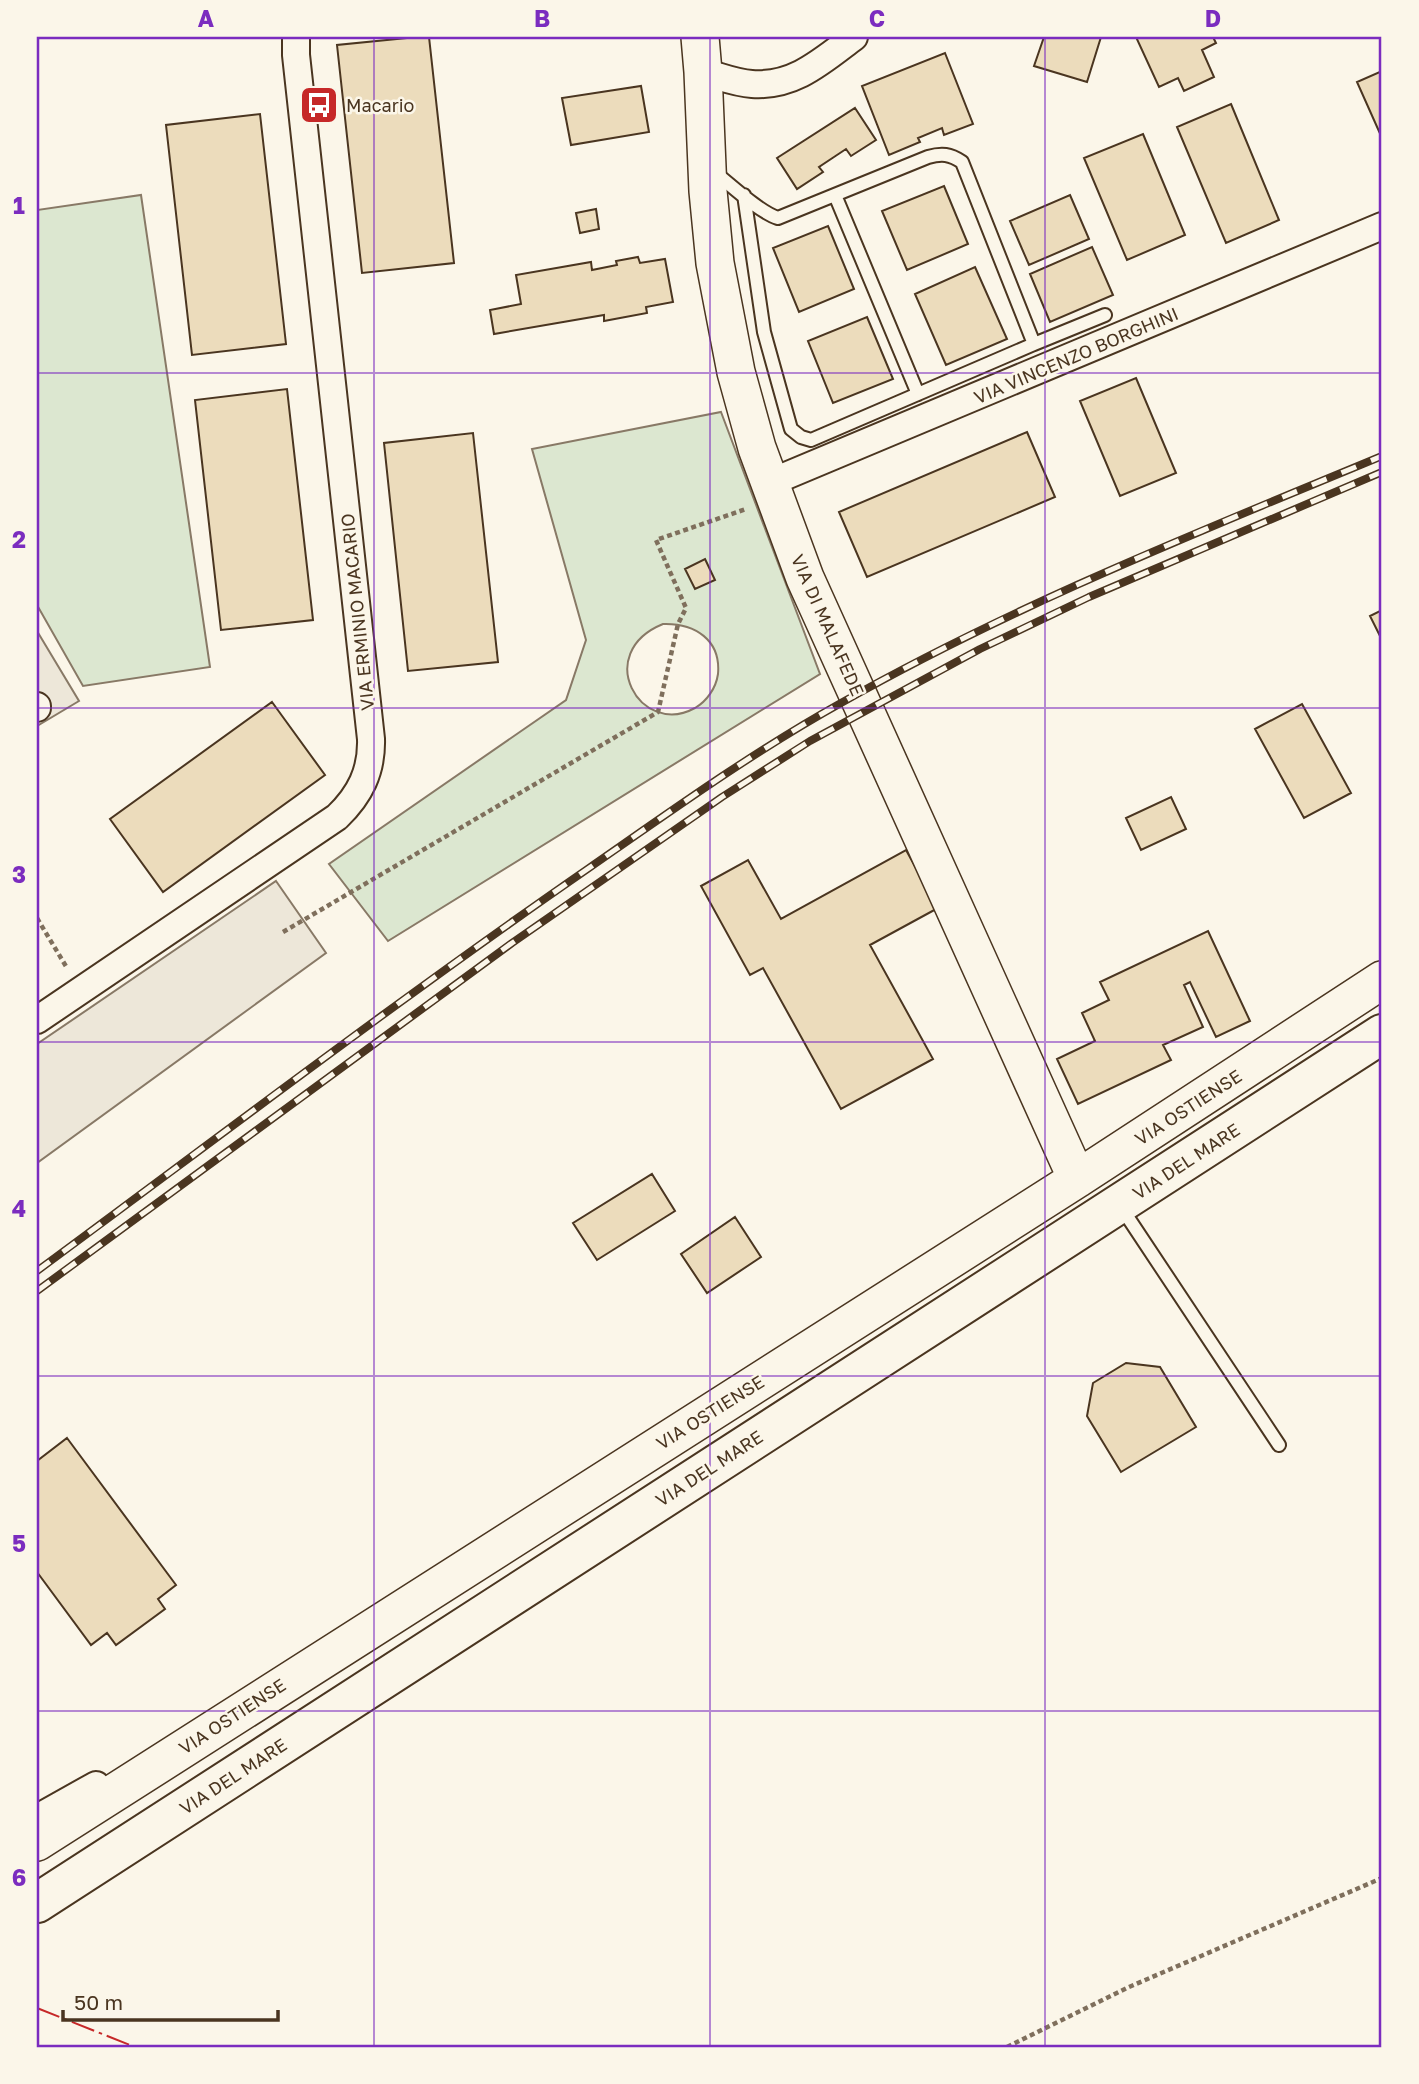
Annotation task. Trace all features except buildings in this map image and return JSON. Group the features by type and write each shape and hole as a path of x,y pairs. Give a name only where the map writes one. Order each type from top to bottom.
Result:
{"main road":[{"name":"VIA DI MALAFEDE","path":"701,54 710,221 722,305 741,394 772,491 825,624 1077,1179"},
{"name":"VIA OSTIENSE","path":"37,1842 1077,1179 1382,980"},
{"name":"VIA DEL MARE","path":"37,1903 1382,1034"}],"street":[{"name":"VIA ERMINIO MACARIO","path":"37,1020 337,817 362,786 370,761 369,725 297,69 296,37"},
{"path":"701,54 750,84 786,81 804,73 854,37"},
{"name":"VIA VINCENZO BORGHINI","path":"772,491 1382,226"},
{"path":"37,1818 294,1677"}],"lane":[{"path":"706,166 770,215 778,218 941,154 952,156 962,162 1034,344"},
{"path":"744,195 764,332 791,429 801,437 811,440 1105,315"},
{"path":"835,195 918,394"},
{"path":"1119,1204 1279,1445"}],"path":[{"path":"283,932 658,712 678,624 686,608 656,540 772,491"},
{"path":"37,918 81,990"},
{"path":"1007,2047 1129,1987 1382,1878"}],"green space":[{"path":"141,195 210,667 83,686 37,605 37,210"},
{"path":"721,412 820,674 388,941 329,864 566,700 586,640 532,449","holes":["663,624 675,624 695,630 704,636 718,662 717,679 710,694 695,708 675,714 657,712 642,702 632,688 627,671 630,654 642,637"]}],"shaded area":[{"path":"37,631 79,701 37,726"},
{"path":"276,881 326,953 37,1163 37,1044"}],"railway":[{"path":"37,1271 519,917 776,741 906,667 1040,602 1382,456"},
{"path":"37,1291 512,943 722,797 810,741 980,649 1089,597 1382,472"}],"power":[{"path":"37,2008 135,2047"}],"place":[{"name":"Macario","path":"319,105"}]}
